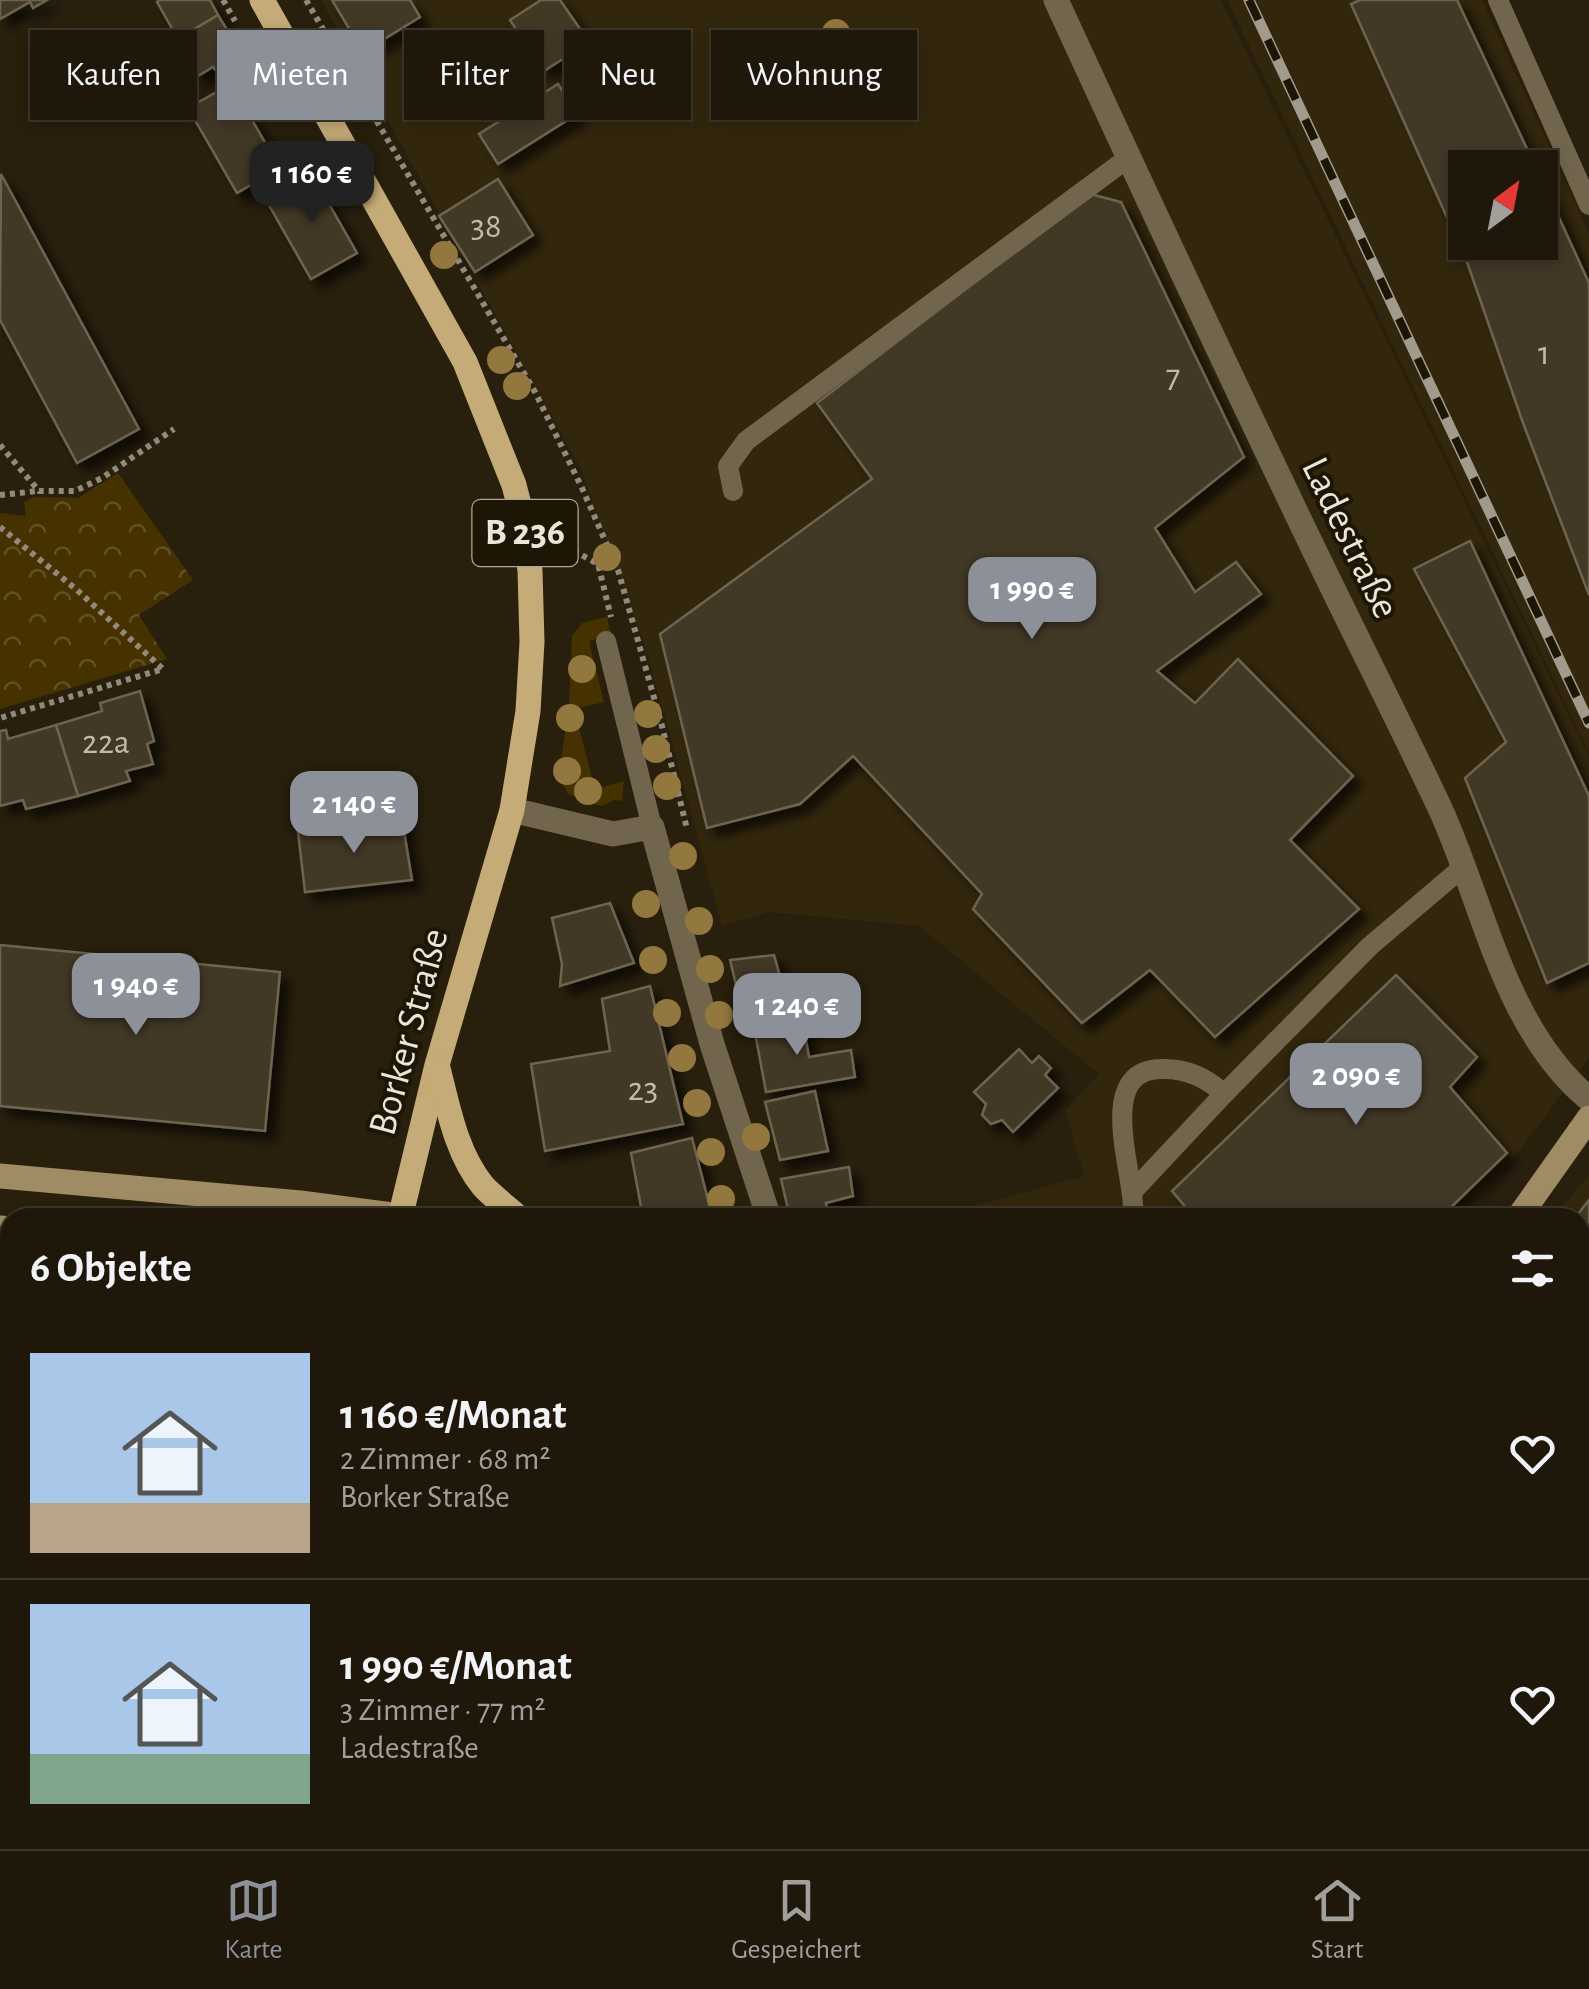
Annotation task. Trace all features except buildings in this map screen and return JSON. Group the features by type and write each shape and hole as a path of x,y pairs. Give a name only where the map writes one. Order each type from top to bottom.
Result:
{"main road":[{"name":"Borker Straße","path":"262,0 465,362 501,446 524,524 530,571 532,642 528,711 512,810 437,1065 403,1208"},
{"path":"437,1065 455,1132 467,1159 483,1185 507,1208"}],"street":[{"name":"Ladestraße","path":"1056,0 1440,810 1508,982 1536,1038 1565,1078 1589,1099"},
{"path":"512,810 613,834 652,827 712,1044 766,1208"},
{"path":"1525,1208 1589,1118"},
{"path":"0,1176 328,1208"}],"lane":[{"path":"1498,0 1589,205"},
{"path":"733,491 728,466 746,441 1128,158"},
{"path":"606,641 652,827"},
{"path":"1134,1191 1370,946 1463,867"},
{"path":"1133,1208 1121,1110 1128,1090 1142,1074 1164,1068 1200,1077 1224,1094"}],"path":[{"path":"306,0 535,392 582,488 618,570 690,839"},
{"path":"0,495 75,491 102,478 174,429"},
{"path":"0,444 39,491"},
{"path":"524,524 598,564 616,638 606,641"},
{"path":"0,526 163,669 0,718"}],"shaded area":[{"path":"321,0 1221,0 1589,757 1589,1058 1476,1208 966,1208 1084,1176 1065,1110 1099,1074 919,926 768,912 722,926 648,656 581,469 384,114 384,30 338,30"},
{"path":"1227,0 1482,0 1551,150 1448,150 1448,260 1558,260 1558,165 1589,233 1589,753"},
{"path":"1589,1175 1589,1208 1561,1208"}],"green space":[{"path":"118,473 193,580 139,615 167,659 0,709 0,513 26,516 24,502 34,497 78,498"},
{"path":"607,617 611,635 589,641 604,702 574,709 595,789 624,781 622,801 602,806 567,793 561,780 561,761 569,705 572,636 582,623"}],"railway":[{"path":"1249,0 1589,723"}]}
